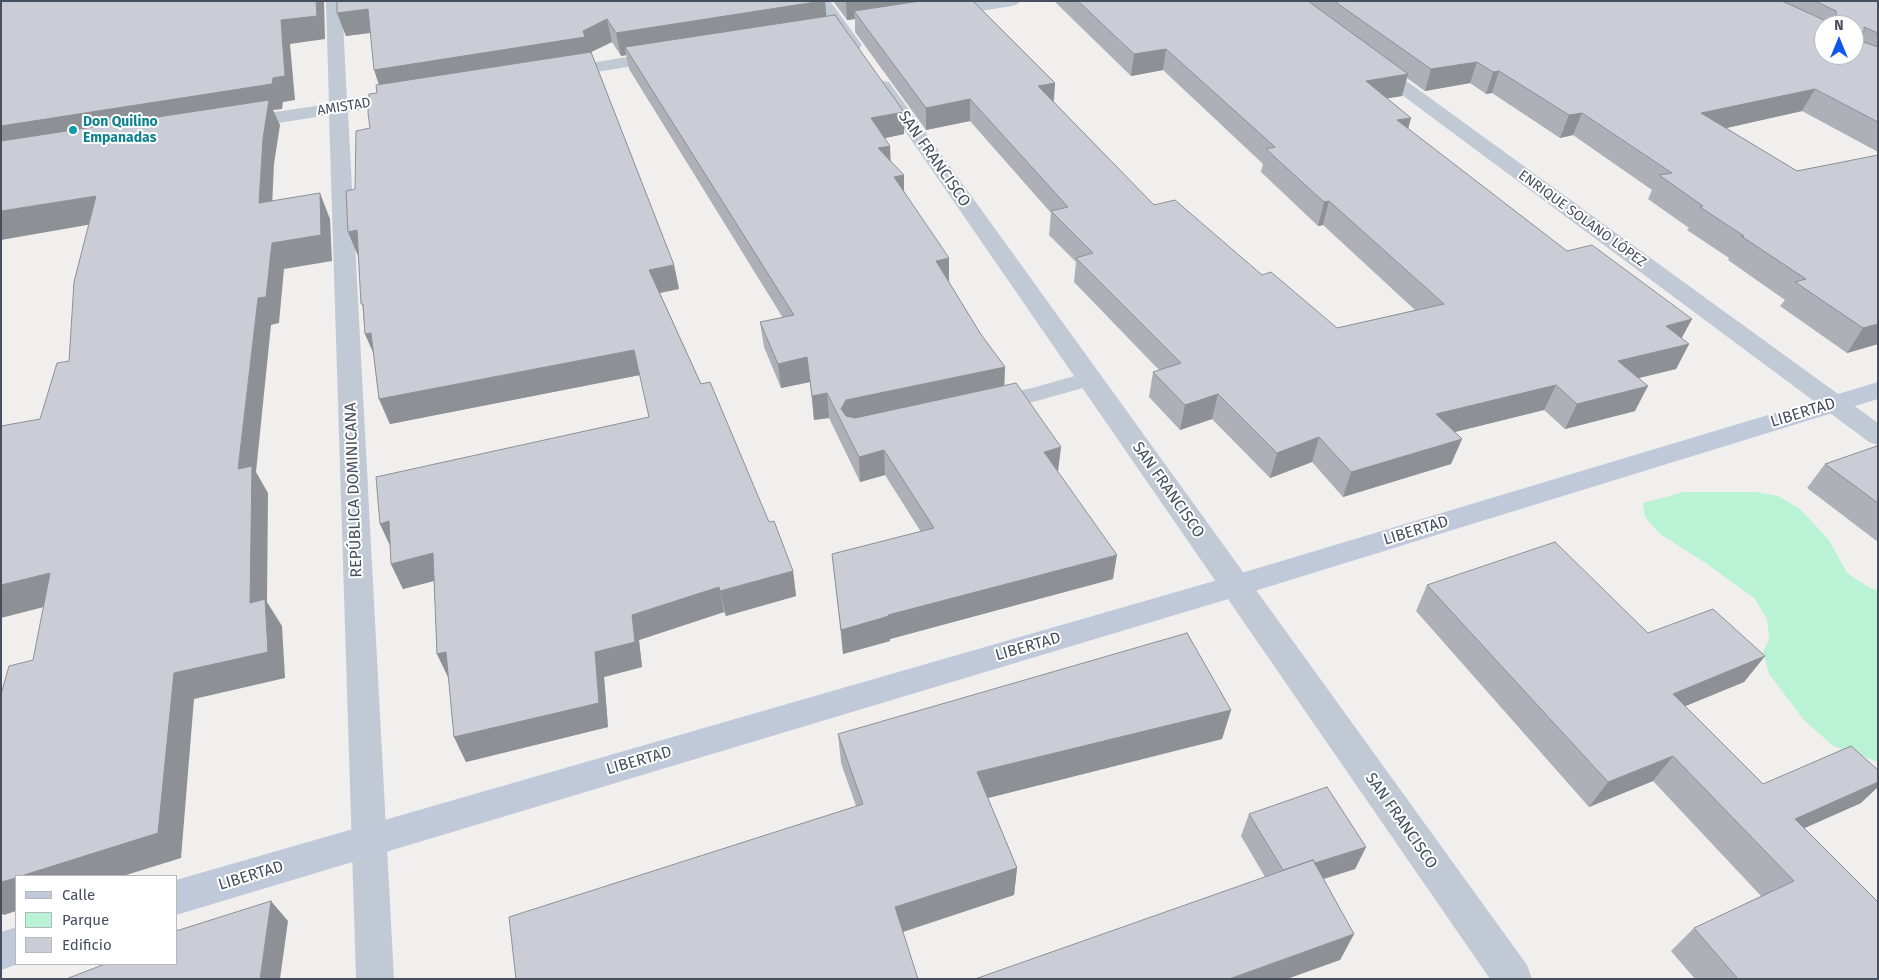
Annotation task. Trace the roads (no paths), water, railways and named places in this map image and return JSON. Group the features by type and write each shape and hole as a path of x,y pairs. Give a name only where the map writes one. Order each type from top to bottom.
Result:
{"street":[{"name":"REPÚBLICA DOMINICANA","path":"334,1 375,979"},
{"name":"SAN FRANCISCO","path":"822,1 1513,979"},
{"path":"927,15 1012,1"},
{"path":"546,75 684,53"},
{"name":"ENRIQUE SOLANO LÓPEZ","path":"1358,54 1878,436"},
{"name":"AMISTAD","path":"223,126 427,94"},
{"name":"LIBERTAD","path":"178,897 1235,586 1878,390"},
{"path":"1,951 15,946"}],"lane":[{"path":"977,407 1089,378"}],"place":[{"name":"Don Quilino Empanadas","path":"73,130"}]}
